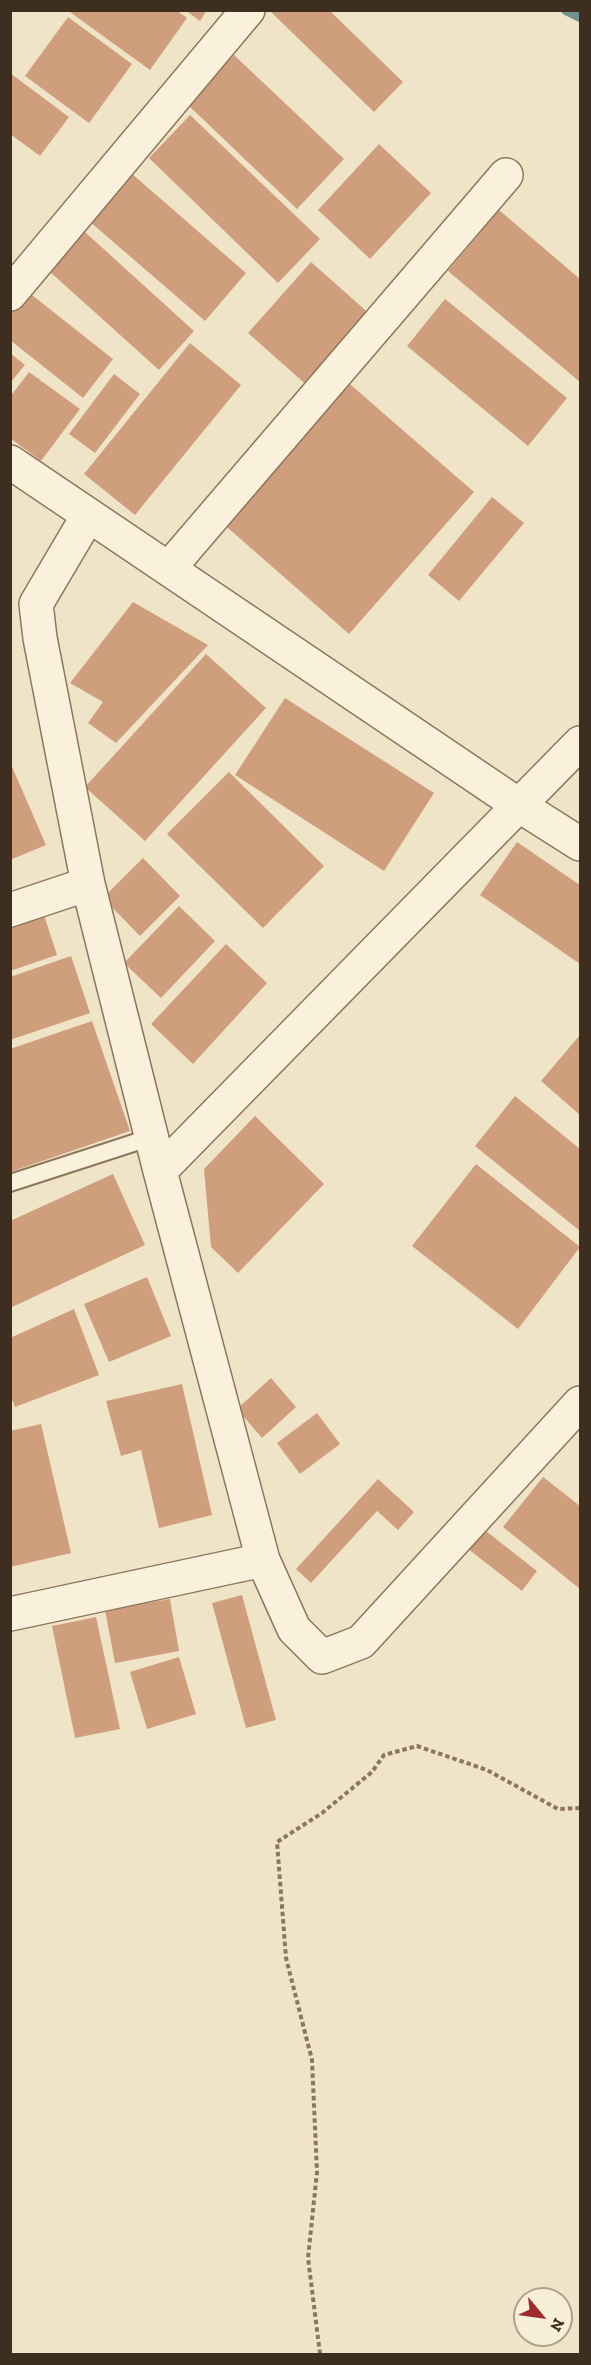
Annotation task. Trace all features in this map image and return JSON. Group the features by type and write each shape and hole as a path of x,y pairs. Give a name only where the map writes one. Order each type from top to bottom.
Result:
{"street":[{"path":"10,294 248,10"},
{"path":"169,568 506,175"},
{"path":"10,462 520,806 580,844"},
{"path":"88,516 36,604 40,638 88,884 160,1171 263,1560 294,1629 322,1657 361,1642 580,1403"},
{"path":"160,1171 580,743"},
{"path":"10,910 88,884"},
{"path":"10,1614 263,1560"}],"lane":[{"path":"10,1183 152,1137"}],"path":[{"path":"320,2355 308,2258 317,2172 312,2060 286,1958 277,1842 321,1813 372,1772 384,1755 417,1746 487,1770 558,1809 580,1808"}],"building":[{"path":"67,10 176,10 187,18 150,70"},
{"path":"185,10 207,10 200,21"},
{"path":"272,10 329,10 403,82 374,112 271,12"},
{"path":"68,17 132,64 89,123 25,76"},
{"path":"234,55 344,159 297,209 187,104"},
{"path":"10,73 69,117 40,156 10,134"},
{"path":"190,115 320,239 278,283 149,158"},
{"path":"379,144 431,193 370,259 318,210"},
{"path":"131,173 246,273 205,321 89,221"},
{"path":"499,210 580,279 580,382 448,271"},
{"path":"85,232 194,331 159,370 49,271"},
{"path":"311,262 373,317 310,388 248,333"},
{"path":"23,288 113,359 83,398 10,340 10,304"},
{"path":"445,299 567,398 528,446 407,346"},
{"path":"190,343 241,385 135,515 84,474"},
{"path":"10,353 25,365 10,383"},
{"path":"29,372 80,409 41,461 10,438 10,397"},
{"path":"114,374 140,394 95,453 69,434"},
{"path":"344,379 474,492 349,634 220,521"},
{"path":"492,497 524,523 459,601 428,575"},
{"path":"133,602 208,645 116,743 88,723 103,702 70,683"},
{"path":"206,654 266,708 145,841 85,787"},
{"path":"285,698 434,793 384,871 235,775"},
{"path":"10,762 46,845 10,860"},
{"path":"229,772 324,866 263,928 167,834"},
{"path":"517,842 580,885 580,964 480,895"},
{"path":"143,858 180,896 140,936 103,898"},
{"path":"179,906 215,941 161,998 124,963"},
{"path":"42,909 57,955 10,971 10,920"},
{"path":"226,944 267,983 193,1064 151,1024"},
{"path":"71,956 90,1013 10,1040 10,977"},
{"path":"92,1021 130,1131 10,1172 10,1049"},
{"path":"580,1035 580,1115 541,1081"},
{"path":"515,1096 580,1149 580,1231 475,1146"},
{"path":"255,1116 324,1184 238,1273 211,1247 204,1169"},
{"path":"476,1164 580,1247 518,1329 412,1246"},
{"path":"113,1174 145,1245 10,1308 10,1221"},
{"path":"147,1277 171,1336 109,1362 84,1304"},
{"path":"74,1309 99,1375 15,1407 10,1395 10,1338"},
{"path":"271,1378 296,1407 262,1438 237,1409"},
{"path":"182,1384 212,1515 159,1528 141,1450 121,1456 106,1401"},
{"path":"317,1413 340,1444 300,1474 277,1443"},
{"path":"41,1424 71,1553 10,1567 10,1431"},
{"path":"543,1477 580,1506 580,1589 503,1527"},
{"path":"378,1479 414,1512 398,1530 377,1511 311,1583 296,1569"},
{"path":"482,1528 537,1571 522,1591 467,1548"},
{"path":"242,1595 276,1720 246,1728 212,1603"},
{"path":"170,1599 179,1651 115,1663 105,1610"},
{"path":"96,1617 120,1729 75,1738 52,1626"},
{"path":"179,1657 196,1714 147,1729 130,1672"}],"waterway":[{"path":"566,10 580,17"}]}
